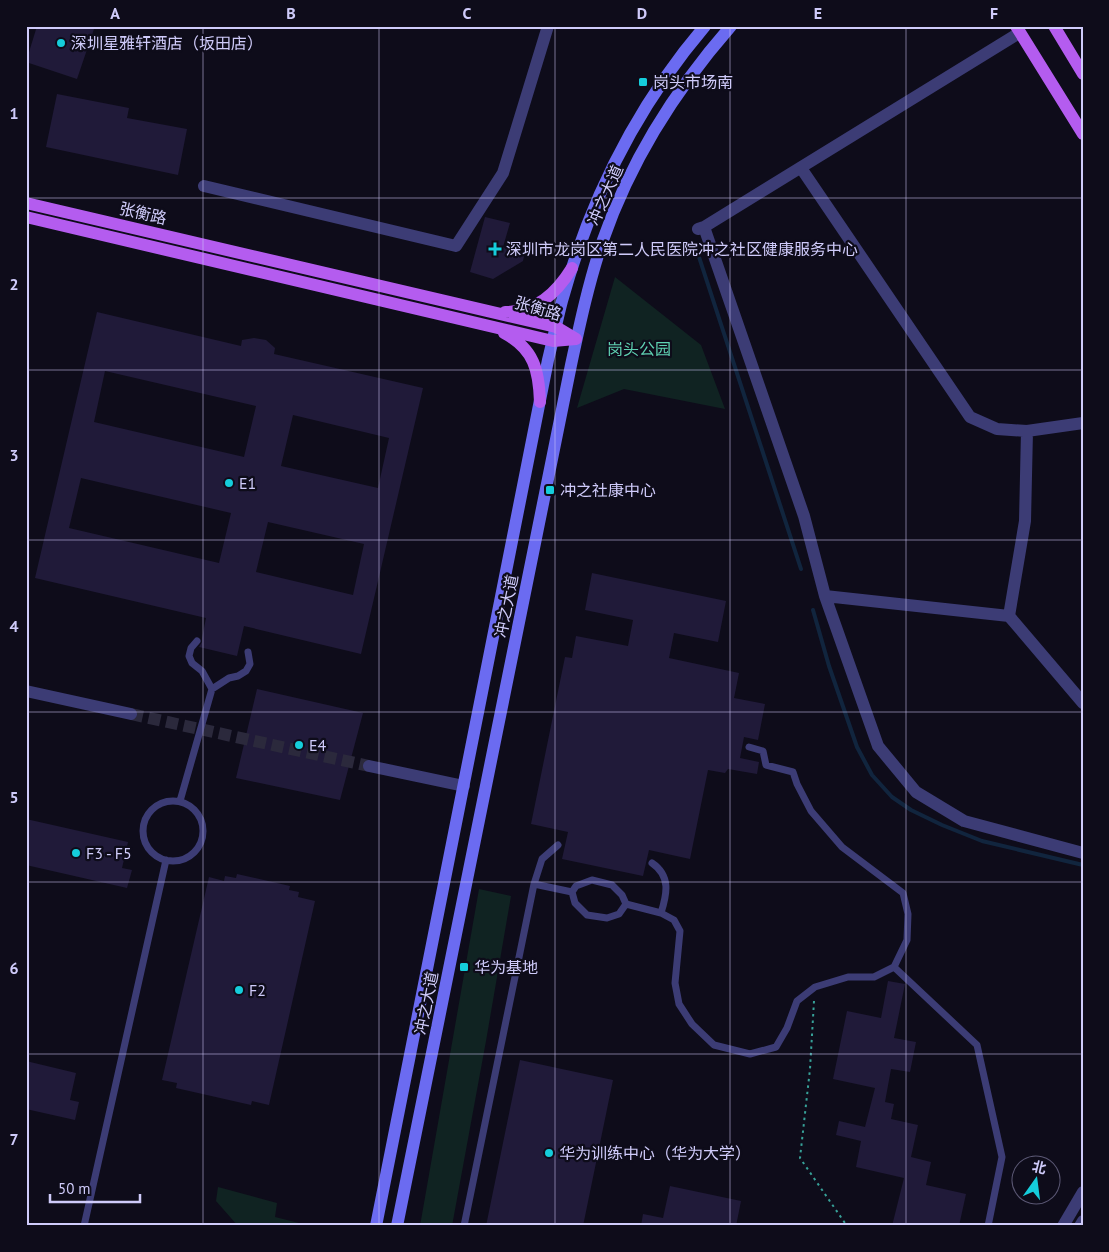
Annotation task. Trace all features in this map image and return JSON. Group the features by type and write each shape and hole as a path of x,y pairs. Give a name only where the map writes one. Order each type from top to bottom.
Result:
{"main road":[{"name":"冲之大道","path":"376,1226 540,402 562,302 572,268 591,217 624,144 665,77 705,26"},
{"name":"冲之大道","path":"397,1226 576,339 592,273 616,206 648,142 669,107 696,69 731,26"},
{"path":"1054,26 1083,74"},
{"path":"1018,30 1083,134"},
{"name":"张衡路","path":"26,203 556,327 576,339"},
{"name":"张衡路","path":"26,217 553,341 576,339"},
{"path":"491,312 514,312 544,300 564,281 572,268"},
{"path":"488,325 519,342 530,354 539,382 540,402"}],"street":[{"path":"204,186 456,246 503,173 548,26"},
{"path":"1018,30 801,168 701,228 804,516 825,596 878,746 916,792 964,821 1083,853"},
{"path":"801,168 970,417 996,429 1028,431 1083,423"},
{"path":"1009,616 1025,522 1028,431"},
{"path":"825,596 1009,616 1083,703"},
{"path":"26,691 131,714"},
{"path":"369,766 464,786"},
{"path":"1063,1226 1083,1192"},
{"path":"1080,1226 1083,1221"}],"lane":[{"path":"197,641 191,648 189,656 192,663 202,670 212,689"},
{"path":"180,801 212,689 229,678 238,676 246,671 250,664 248,652"},
{"path":"626,904 661,913 674,920 680,931 675,983 679,1004 692,1024 714,1045 750,1054 776,1047 787,1028 798,1001 814,986 848,977 874,977 894,967 907,940 908,914 903,893 842,847 810,811 792,772 766,765 763,751 749,747"},
{"path":"169,801 180,801 190,806 200,815 204,828 202,840 196,852 185,859 173,861 162,859 152,853 146,843 143,832 145,820 150,811 159,804 169,801"},
{"path":"464,1226 534,884 542,859 558,845"},
{"path":"84,1226 166,860"},
{"path":"652,863 658,868 665,880 666,894 661,913"},
{"path":"592,880 612,885 622,895 626,904 619,914 607,918 587,915 575,904 572,892 576,886 592,880"},
{"path":"534,884 572,892"},
{"path":"894,967 977,1045 1002,1157 988,1226"}],"path":[{"path":"814,986 810,1069 800,1158 846,1226"}],"green space":[{"name":"岗头公园","path":"615,277 701,345 725,409 624,389 577,408"},
{"path":"479,889 511,896 486,1041 452,1226 420,1226"},
{"path":"218,1187 277,1203 275,1217 311,1226 238,1226 216,1201"}],"building":[{"name":"深圳星雅轩酒店（坂田店）","path":"37,26 95,26 77,79 26,62"},
{"path":"57,94 129,108 127,118 187,129 178,175 46,147"},
{"name":"深圳市龙岗区第二人民医院冲之社区健康服务中心","path":"485,217 510,223 503,247 525,252 523,261 493,279 470,272"},
{"name":"E1","path":"97,312 241,346 242,340 254,338 266,340 275,348 274,354 423,388 361,654 244,626 237,656 199,647 202,642 206,618 35,578","holes":["105,371 256,406 244,457 94,422","293,415 389,438 378,488 281,466","81,478 231,513 219,563 69,528","268,522 364,544 353,595 256,572"]},
{"path":"592,573 726,601 718,642 674,633 669,658 739,673 734,698 765,704 758,740 744,737 740,758 759,762 757,774 728,769 725,773 708,770 690,859 649,850 643,876 562,859 568,832 531,824 565,657 572,658 576,636 628,646 633,620 585,610"},
{"name":"E4","path":"257,689 363,713 340,800 236,778"},
{"name":"F3 - F5","path":"26,819 128,842 122,868 132,870 127,888 26,865"},
{"name":"F2","path":"237,874 290,886 289,890 299,892 298,897 315,901 269,1105 252,1101 251,1105 176,1088 177,1083 162,1080 209,877 224,881 225,876 236,878"},
{"path":"888,981 905,984 894,1038 916,1042 910,1072 891,1069 885,1102 894,1104 891,1119 918,1125 911,1157 931,1162 926,1185 966,1194 959,1226 892,1226 904,1178 856,1167 861,1141 836,1135 839,1121 865,1127 875,1088 833,1079 847,1011 881,1018"},
{"name":"华为训练中心（华为大学）","path":"520,1060 613,1080 583,1226 486,1226"},
{"path":"26,1061 76,1073 70,1100 79,1102 75,1120 26,1109"},
{"name":"华为训练中心（华为大学）","path":"670,1186 741,1201 736,1226 641,1226 643,1214 663,1218"}],"waterway":[{"path":"698,254 801,569"},
{"path":"813,610 829,666 857,747 872,775 892,797 911,810 982,841 1083,865"}],"tunnel":[{"path":"131,714 369,766"}],"place":[{"name":"深圳星雅轩酒店（坂田店）","path":"61,43"},
{"name":"岗头市场南","path":"643,82"},
{"name":"深圳市龙岗区第二人民医院冲之社区健康服务中心","path":"495,249"},
{"name":"E1","path":"229,483"},
{"name":"冲之社康中心","path":"550,490"},
{"name":"E4","path":"299,745"},
{"name":"F3 - F5","path":"76,853"},
{"name":"华为基地","path":"464,967"},
{"name":"F2","path":"239,990"},
{"name":"华为训练中心（华为大学）","path":"549,1153"}]}
